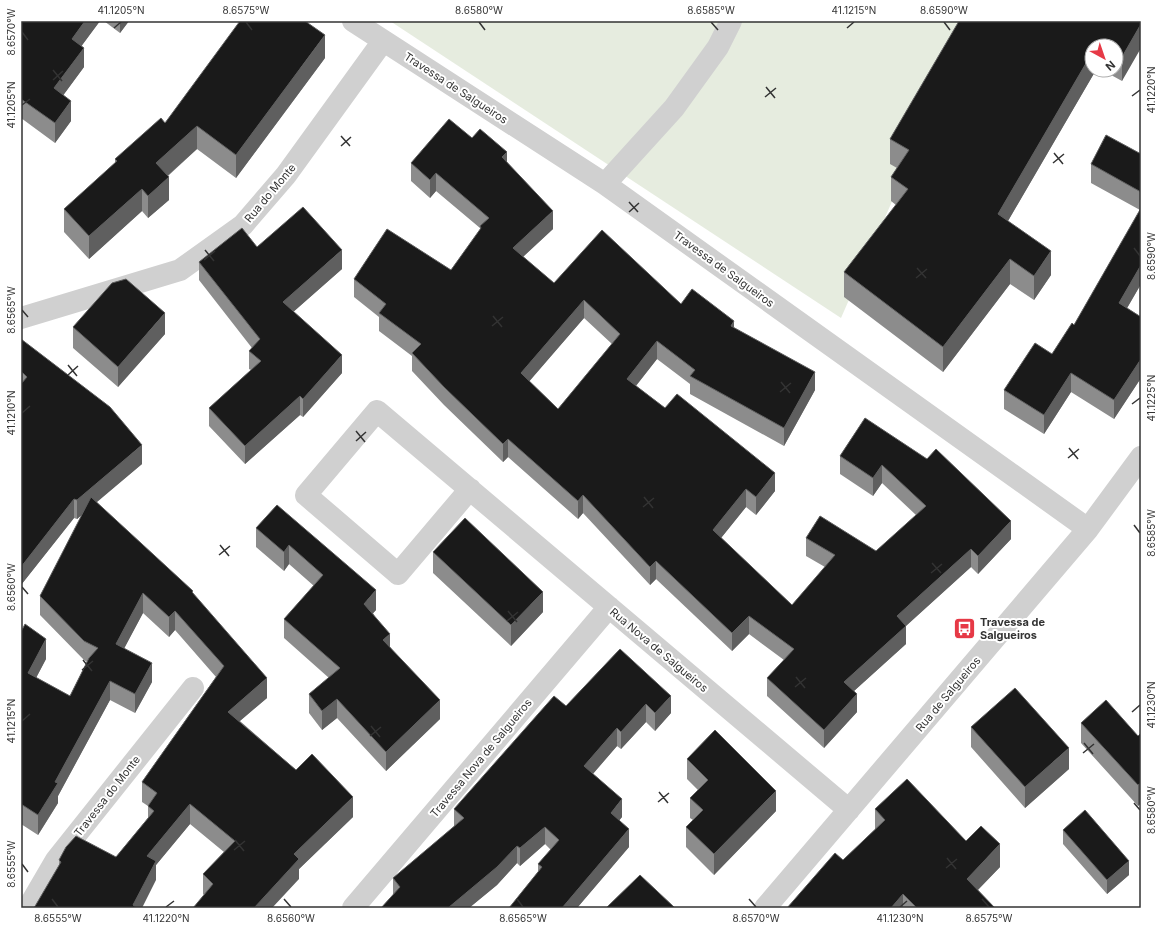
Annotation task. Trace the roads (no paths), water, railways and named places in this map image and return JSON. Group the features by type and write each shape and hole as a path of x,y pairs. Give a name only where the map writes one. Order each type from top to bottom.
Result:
{"street":[{"name":"Travessa de Salgueiros","path":"353,21 605,184 1088,529"},
{"path":"605,184 674,108 718,47 731,21"},
{"name":"Rua do Monte","path":"21,318 180,270 243,225 286,175 383,40"},
{"name":"Rua Nova de Salgueiros","path":"470,489 398,574 306,495 377,411 470,489 849,810"},
{"name":"Rua de Salgueiros","path":"765,908 1088,529 1141,457"},
{"name":"Travessa Nova de Salgueiros","path":"353,908 609,607"},
{"name":"Travessa do Monte","path":"28,908 56,860 193,688"}],"place":[{"name":"Travessa de Salgueiros","path":"965,628"}]}
